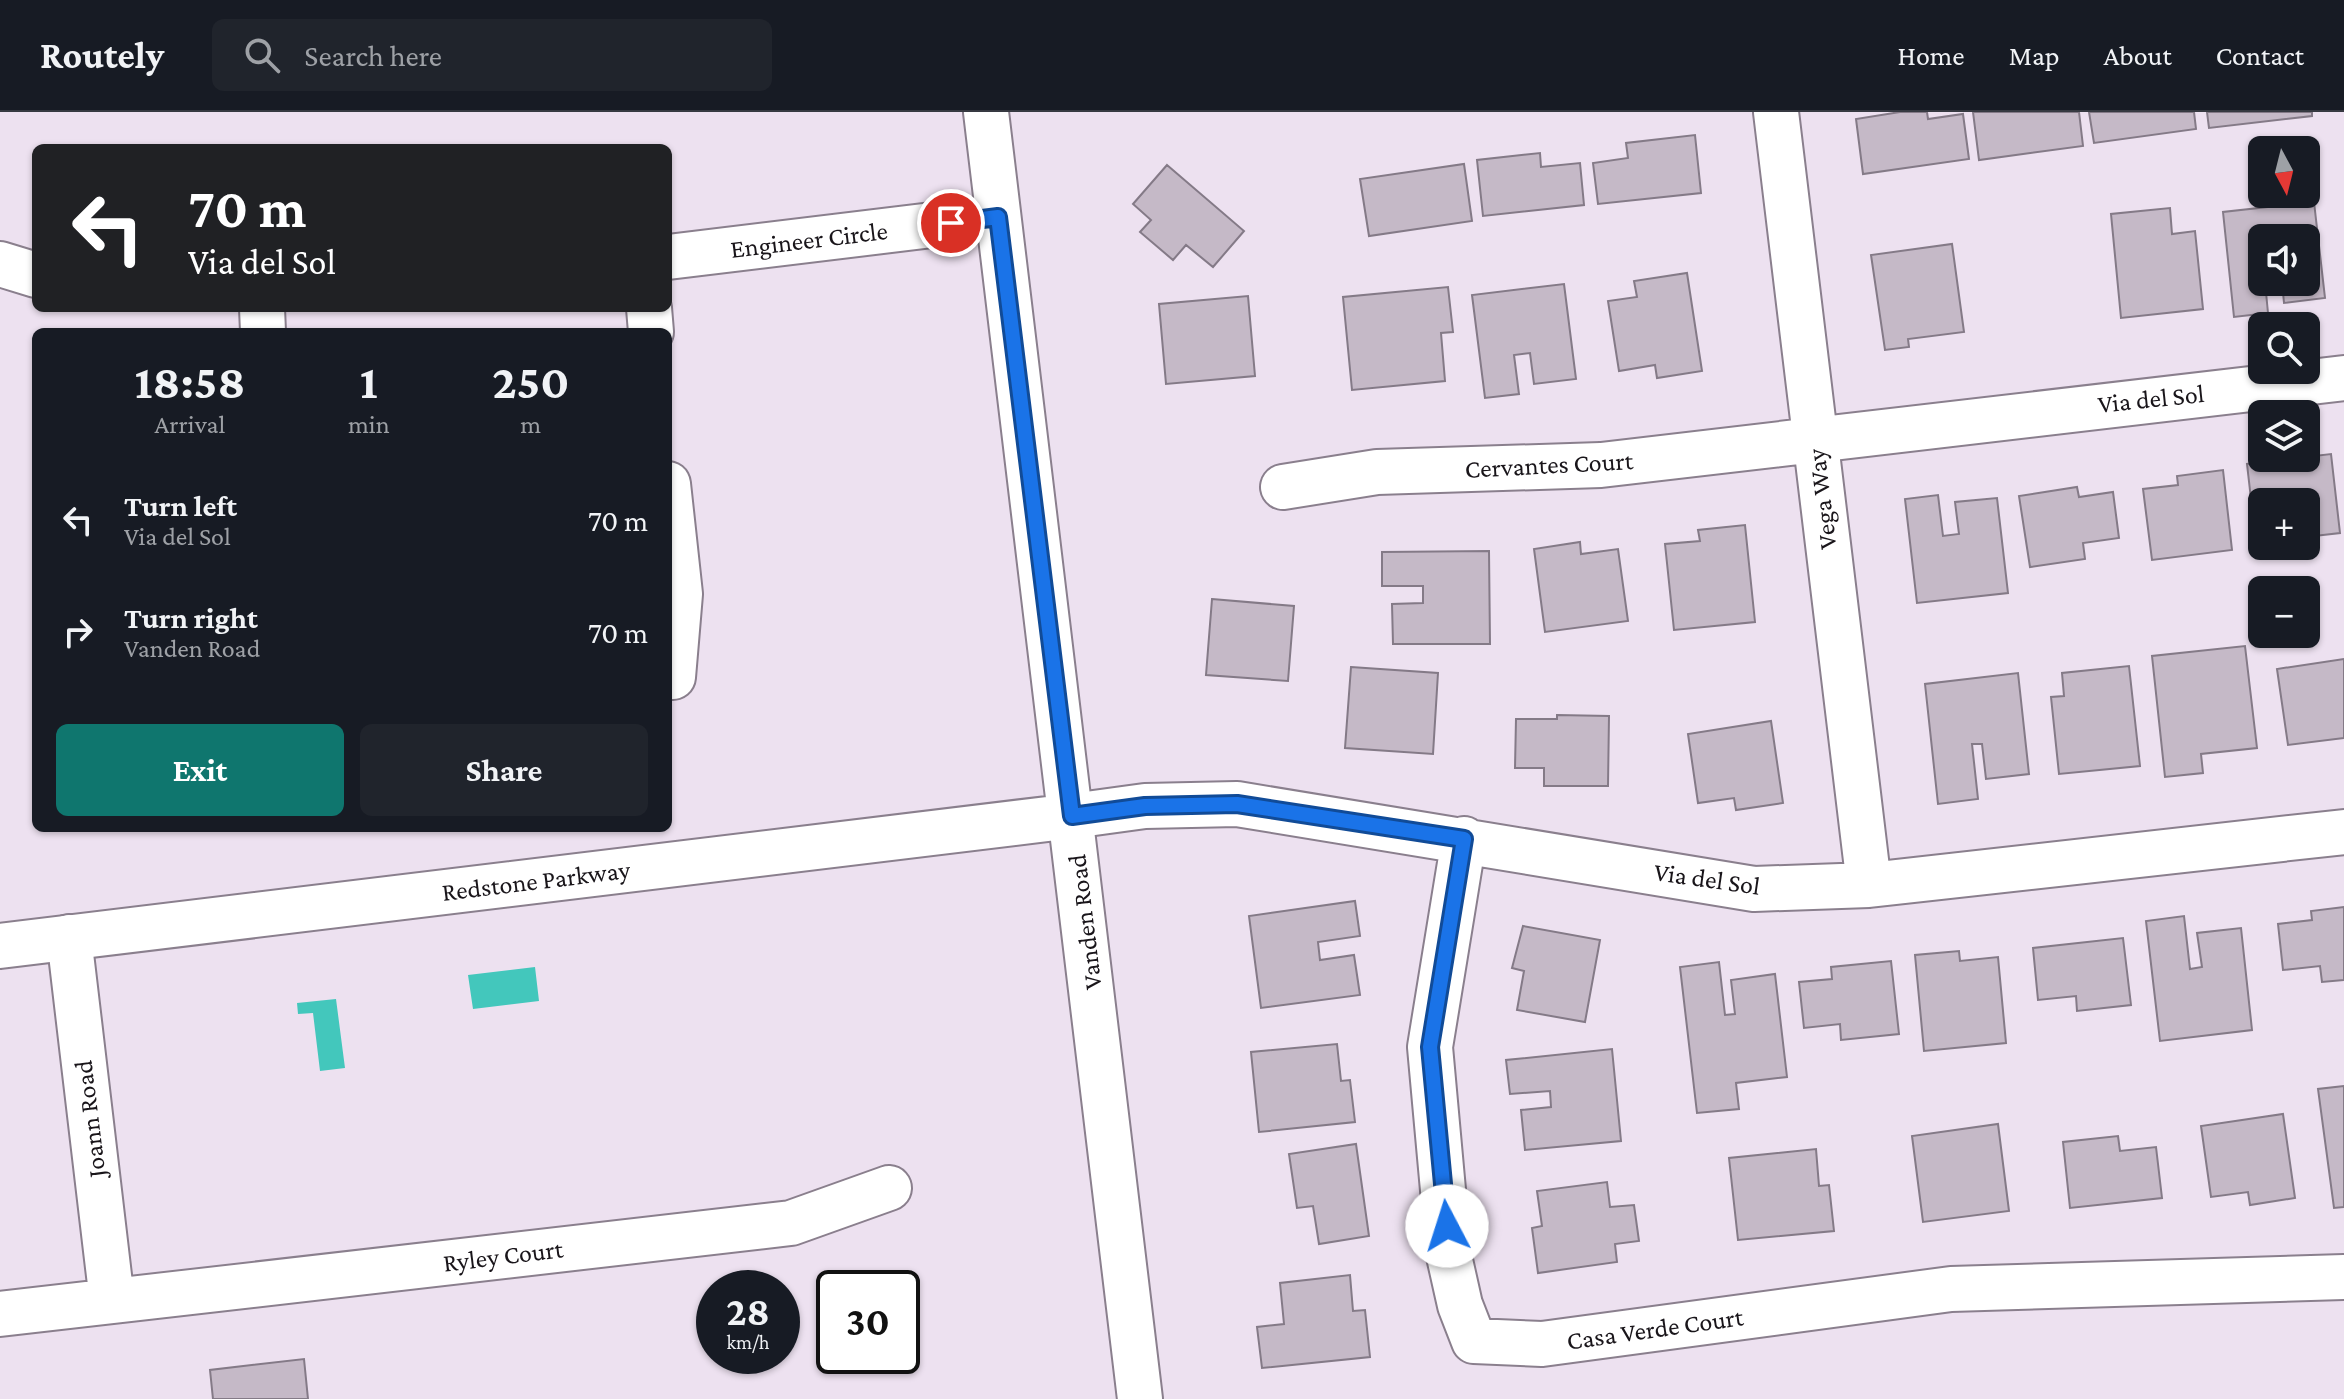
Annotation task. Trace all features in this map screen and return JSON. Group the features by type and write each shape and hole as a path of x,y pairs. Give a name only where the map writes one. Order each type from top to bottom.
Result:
{"street":[{"name":"Vanden Road","path":"986,112 1140,1399"},
{"name":"Vega Way","path":"1776,112 1869,885"},
{"name":"Engineer Circle","path":"672,257 998,217"},
{"path":"0,264 32,274"},
{"name":"Via del Sol","path":"1815,439 2344,378"},
{"name":"Cervantes Court","path":"1283,487 1377,472 1601,465 1815,439"},
{"path":"672,521 680,594 673,677"},
{"name":"Via del Sol","path":"1072,816 1145,806 1237,804 1754,889 1869,885 2344,832"},
{"name":"Redstone Parkway","path":"0,946 1072,816"},
{"name":"Casa Verde Court","path":"1464,839 1430,1047 1449,1256 1460,1305 1474,1341 1542,1344 1951,1289 2344,1277"},
{"name":"Joann Road","path":"69,937 112,1301"},
{"name":"Ryley Court","path":"0,1314 791,1223 889,1188"}],"shaded area":[{"path":"535,967 539,1001 473,1009 468,975"},
{"path":"336,999 345,1068 320,1071 313,1013 298,1014 297,1003"}],"building":[{"path":"1900,112 1927,112 1928,119 1963,114 1969,159 1863,174 1856,119"},
{"path":"1973,112 2079,112 2083,146 1979,160"},
{"path":"2089,112 2194,112 2196,129 2094,143"},
{"path":"2207,112 2312,112 2312,116 2209,128"},
{"path":"1695,135 1701,193 1598,204 1593,163 1628,158 1626,143"},
{"path":"1540,153 1541,167 1580,163 1584,205 1483,216 1477,160"},
{"path":"1464,164 1472,221 1369,236 1360,179"},
{"path":"1167,165 1244,231 1213,267 1186,245 1173,260 1140,232 1151,220 1133,204"},
{"path":"2170,208 2172,234 2195,231 2203,309 2121,318 2111,214"},
{"path":"2259,208 2315,208 2317,224 2248,224 2248,296 2266,296 2268,312 2248,312 2248,315 2234,317 2223,212"},
{"path":"1952,244 1964,332 1908,339 1909,347 1885,350 1871,255"},
{"path":"2320,254 2325,298 2284,303 2283,296 2320,296"},
{"path":"1687,273 1702,371 1657,378 1655,365 1619,371 1608,301 1637,297 1634,281"},
{"path":"1564,284 1576,379 1534,384 1530,353 1514,355 1519,394 1485,398 1472,295"},
{"path":"1448,287 1453,332 1441,333 1445,381 1352,390 1343,297"},
{"path":"1248,296 1255,376 1166,384 1159,304"},
{"path":"2331,454 2340,533 2320,535 2320,488 2250,488 2247,464 2248,472 2320,472 2320,455"},
{"path":"2223,470 2232,550 2152,560 2143,489 2178,485 2177,476"},
{"path":"2077,487 2079,497 2113,492 2119,538 2083,543 2085,559 2030,567 2019,496"},
{"path":"1938,495 1943,536 1959,534 1955,502 1997,498 2008,593 1917,603 1905,499"},
{"path":"1745,525 1755,622 1674,630 1665,544 1700,541 1698,530"},
{"path":"1580,542 1581,554 1618,549 1628,621 1545,632 1534,549"},
{"path":"1489,551 1490,644 1393,644 1392,604 1423,603 1423,586 1382,586 1382,552"},
{"path":"1212,599 1294,606 1288,681 1206,675"},
{"path":"2245,646 2257,748 2201,754 2203,773 2165,777 2152,656"},
{"path":"2344,659 2344,738 2288,745 2277,669"},
{"path":"2129,666 2140,766 2059,774 2051,697 2064,696 2062,673"},
{"path":"1351,667 1438,673 1433,754 1345,748"},
{"path":"2018,673 2029,774 1986,779 1982,744 1972,744 1978,799 1938,804 1925,684"},
{"path":"1557,715 1609,716 1608,786 1544,786 1544,768 1515,768 1516,719 1557,719"},
{"path":"1771,721 1783,803 1736,810 1734,798 1698,803 1688,734"},
{"path":"1355,901 1360,936 1318,942 1320,960 1354,955 1360,995 1261,1008 1249,916"},
{"path":"2344,907 2344,980 2322,982 2320,966 2283,970 2278,924 2312,920 2311,911"},
{"path":"2184,916 2190,969 2202,967 2197,933 2241,928 2252,1030 2160,1041 2146,921"},
{"path":"1523,926 1600,940 1585,1022 1517,1010 1524,971 1512,968"},
{"path":"2123,938 2131,1005 2077,1011 2076,996 2038,1000 2033,948"},
{"path":"1959,951 1960,961 1998,957 2006,1043 1924,1051 1915,955"},
{"path":"1891,961 1899,1034 1841,1040 1840,1024 1804,1028 1799,982 1832,979 1831,967"},
{"path":"1719,962 1725,1015 1735,1014 1731,980 1775,974 1787,1077 1736,1083 1739,1109 1697,1113 1680,967"},
{"path":"1337,1044 1341,1081 1350,1080 1355,1122 1259,1132 1251,1052"},
{"path":"1612,1049 1621,1141 1525,1150 1521,1110 1551,1107 1550,1091 1510,1094 1506,1060"},
{"path":"2344,1086 2344,1207 2334,1208 2318,1089"},
{"path":"2283,1114 2295,1198 2250,1205 2248,1192 2211,1197 2201,1126"},
{"path":"1998,1124 2009,1211 1923,1222 1912,1136"},
{"path":"2118,1136 2120,1151 2156,1147 2162,1198 2070,1208 2063,1142"},
{"path":"1356,1144 1369,1236 1319,1244 1313,1206 1297,1208 1289,1154"},
{"path":"1816,1149 1819,1186 1829,1185 1834,1231 1738,1240 1729,1158"},
{"path":"1607,1182 1610,1207 1634,1205 1639,1241 1615,1244 1617,1262 1538,1273 1532,1228 1542,1226 1537,1191"},
{"path":"1350,1275 1353,1311 1365,1310 1370,1357 1262,1368 1257,1327 1284,1324 1280,1283"},
{"path":"304,1359 308,1399 213,1399 210,1370"}],"route":[{"path":"951,223 998,217 1072,816 1145,806 1237,804 1464,839 1430,1047 1447,1226"}]}
